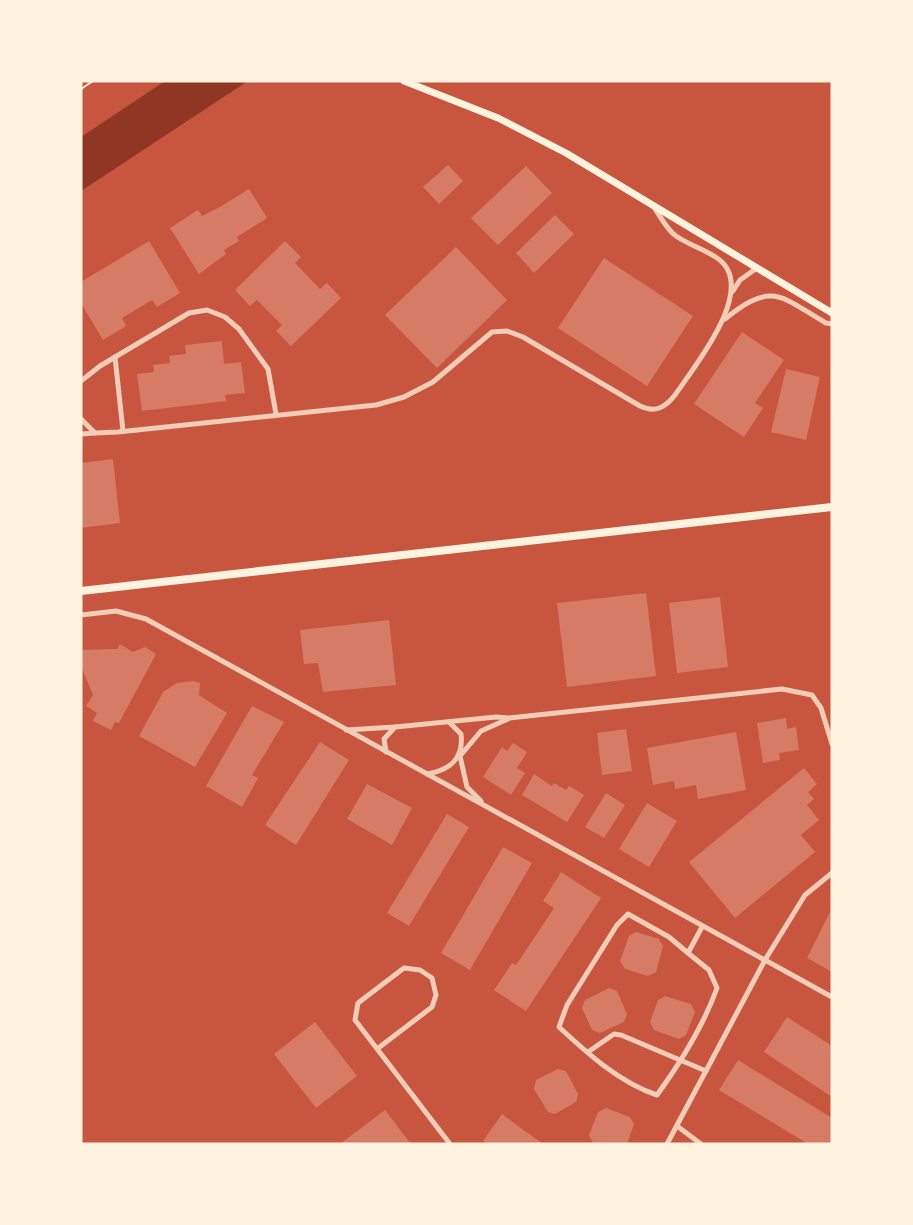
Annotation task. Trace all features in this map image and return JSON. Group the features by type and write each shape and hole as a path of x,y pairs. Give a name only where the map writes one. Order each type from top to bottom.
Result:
{"highway":[{"path":"81,591 832,507"}],"main road":[{"path":"404,81 498,118 566,153 832,313"}],"street":[{"path":"654,207 675,235 719,259 728,272 732,294"},
{"path":"81,434 376,405 404,397 433,382 492,332 507,331 523,337 640,406 648,410 659,409 675,395 724,320 732,294 740,280 757,268"},
{"path":"724,320 751,300 763,296 780,296 826,324 832,324"},
{"path":"81,381 115,357 189,313 207,310 225,317 239,329 268,369 276,414"},
{"path":"115,357 123,431"},
{"path":"81,419 95,433"},
{"path":"81,615 116,611 146,619 832,997"},
{"path":"345,730 496,717 509,718 782,689 798,690 812,695 821,708 832,744"},
{"path":"428,774 450,767 481,731 509,718"},
{"path":"448,722 461,734 460,756 467,787 484,805"},
{"path":"386,752 384,739 395,727"},
{"path":"667,1144 765,960 805,895 832,873"},
{"path":"628,914 669,937 709,970 717,988 708,1012 681,1060 657,1095 641,1090 588,1052 559,1027 567,1005 617,925 628,914"},
{"path":"688,953 702,927"},
{"path":"377,1049 432,1007 436,995 432,978 420,970 404,968 358,1003 355,1020 377,1049 450,1144"},
{"path":"588,1052 614,1034 706,1071"},
{"path":"677,1126 702,1144"}],"path":[{"path":"81,89 93,81"}],"shaded area":[{"path":"165,81 248,81 81,191 81,137"}],"building":[{"path":"448,165 463,181 439,204 423,187"},
{"path":"526,166 552,193 498,245 471,218"},
{"path":"249,189 267,218 237,237 239,241 224,250 226,254 199,274 170,228 198,210 202,216"},
{"path":"555,215 574,234 534,273 516,253"},
{"path":"149,241 180,293 157,307 152,300 122,318 126,326 103,340 81,303 81,282"},
{"path":"285,241 301,257 295,263 320,289 327,283 341,298 291,346 276,331 282,325 257,300 250,306 235,290"},
{"path":"456,247 507,300 437,368 385,315"},
{"path":"604,258 693,316 647,386 558,328"},
{"path":"742,332 784,360 755,403 763,408 744,437 694,404"},
{"path":"222,341 224,364 241,362 245,393 225,395 226,401 142,411 137,374 154,372 153,365 170,363 169,356 186,354 185,345"},
{"path":"786,369 820,377 806,440 771,432"},
{"path":"113,459 120,523 81,528 81,463"},
{"path":"646,593 656,676 567,687 557,603"},
{"path":"720,597 728,667 677,673 669,603"},
{"path":"389,620 396,685 323,692 318,663 304,664 300,630"},
{"path":"120,644 133,652 145,647 156,654 119,723 115,722 111,730 93,721 97,713 86,706 93,695 81,666 81,650 117,649"},
{"path":"194,681 200,683 199,695 227,713 195,767 139,736 163,692 177,683"},
{"path":"252,706 284,722 252,775 258,778 242,807 206,786"},
{"path":"786,718 787,729 796,727 799,750 779,753 780,760 763,763 757,723"},
{"path":"626,729 632,771 602,775 597,733"},
{"path":"736,732 746,790 698,799 696,785 675,789 674,781 653,785 647,748"},
{"path":"320,742 349,760 296,845 265,825"},
{"path":"513,743 527,752 517,768 525,773 511,795 483,777 502,747 507,751"},
{"path":"804,768 817,784 808,792 814,799 807,805 819,820 801,835 815,852 735,918 689,862"},
{"path":"534,774 552,786 554,783 566,790 569,786 584,795 567,822 522,795"},
{"path":"367,784 412,808 392,845 347,819"},
{"path":"606,793 625,805 604,838 585,827"},
{"path":"647,803 677,821 649,867 619,849"},
{"path":"447,814 469,827 409,926 387,913"},
{"path":"503,847 532,863 470,970 441,953"},
{"path":"561,872 601,898 526,1011 494,990 512,963 516,965 554,908 543,901"},
{"path":"832,908 832,972 807,958"},
{"path":"636,932 659,939 663,946 656,972 648,976 625,969 620,961 629,936"},
{"path":"609,988 617,991 627,1014 624,1022 600,1033 592,1030 582,1008 585,1000"},
{"path":"665,996 691,1004 695,1012 686,1035 679,1039 654,1030 650,1022 658,1000"},
{"path":"787,1017 832,1046 832,1097 764,1052"},
{"path":"315,1022 357,1076 316,1108 274,1054"},
{"path":"738,1060 832,1118 832,1144 808,1144 719,1090"},
{"path":"558,1069 566,1071 578,1094 576,1102 555,1114 548,1112 534,1089 536,1080"},
{"path":"606,1108 630,1117 634,1124 627,1144 593,1143 589,1135 598,1112"},
{"path":"385,1110 411,1144 340,1144"},
{"path":"502,1114 543,1144 487,1144 483,1141"}]}
